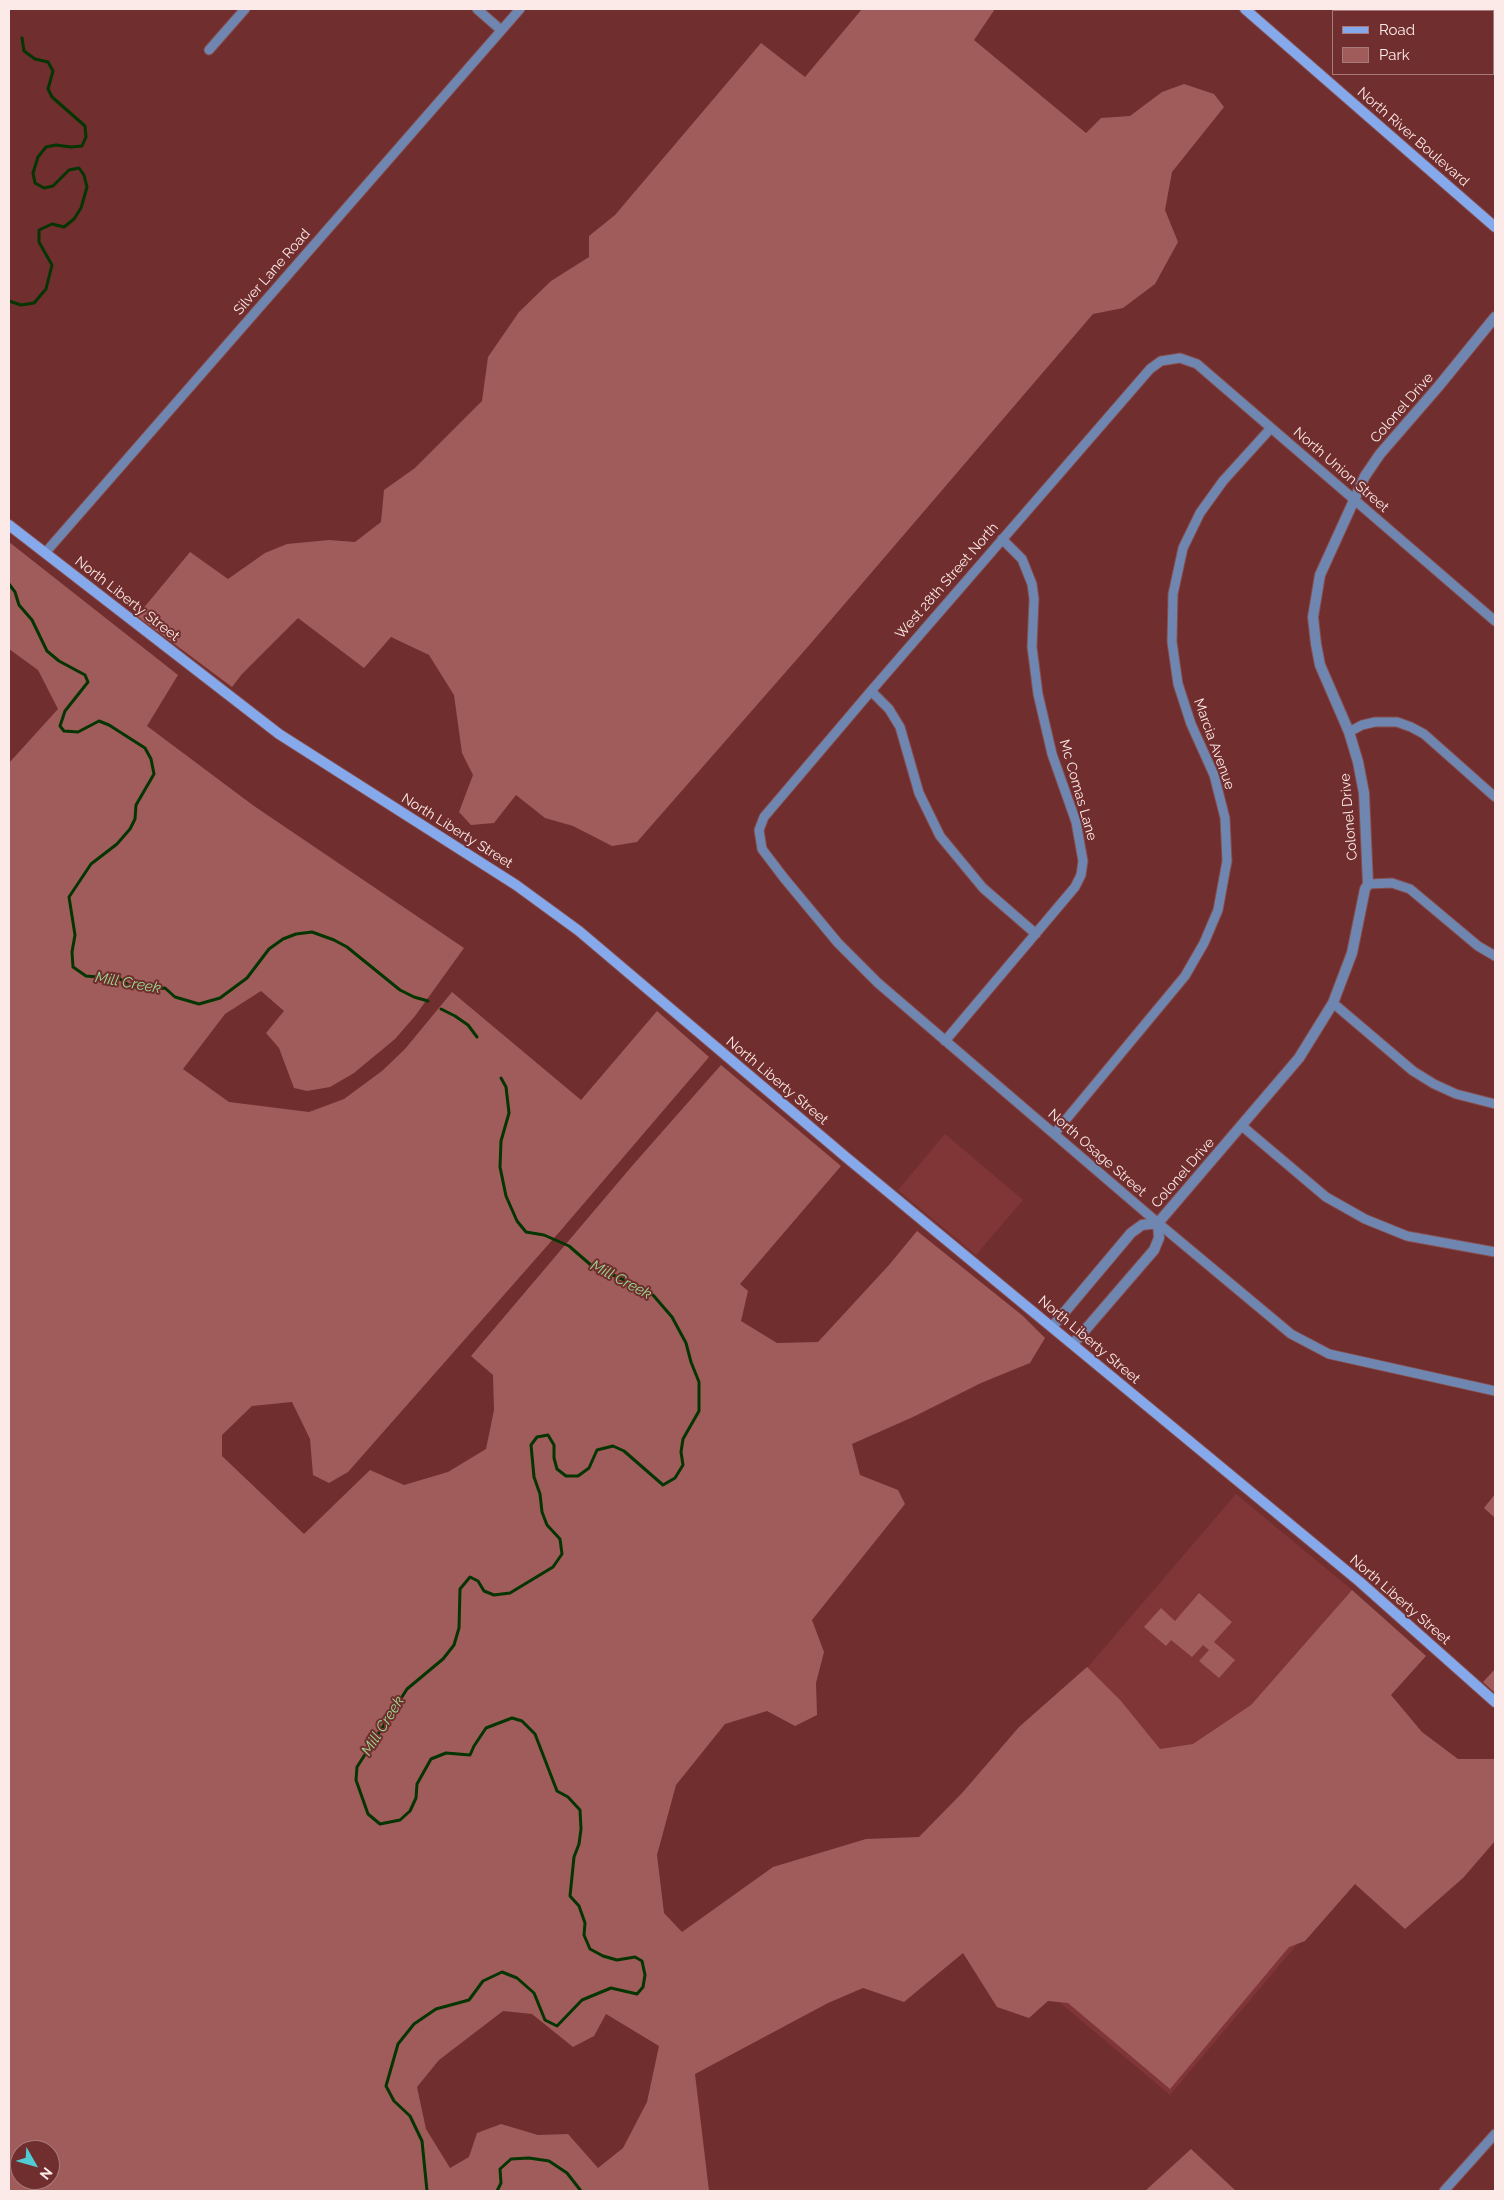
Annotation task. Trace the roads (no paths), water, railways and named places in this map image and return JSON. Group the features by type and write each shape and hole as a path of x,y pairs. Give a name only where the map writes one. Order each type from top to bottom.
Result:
{"main road":[{"name":"North River Boulevard","path":"1245,9 1495,227"},
{"name":"North Liberty Street","path":"9,525 279,734 516,885 579,931 851,1162 1360,1582 1495,1702"}],"street":[{"path":"209,50 245,9"},
{"path":"477,9 501,30"},
{"name":"Silver Lane Road","path":"45,554 520,9"},
{"name":"Colonel Drive","path":"1073,1344 1154,1250 1159,1238 1158,1224 1299,1058 1333,1003 1352,953 1368,884 1364,794 1358,762 1349,732 1320,664 1316,644 1314,617 1320,575 1365,476 1380,454 1495,317"},
{"name":"North Union Street","path":"1161,361 1180,358 1197,364 1495,621"},
{"name":"West 28th Street North","path":"761,825 764,817 1002,539 1150,368 1161,361"},
{"name":"Marcia Avenue","path":"1054,1134 1185,976 1204,943 1218,910 1227,861 1225,818 1214,775 1191,724 1178,684 1172,642 1173,594 1183,548 1200,513 1223,481 1271,428"},
{"name":"Mc Comas Lane","path":"946,1041 1075,888 1081,875 1083,861 1076,822 1052,754 1038,694 1032,647 1034,599 1032,584 1022,559 1002,539"},
{"path":"871,691 889,709 900,727 919,793 940,836 983,888 1036,934"},
{"path":"1349,732 1362,725 1375,722 1397,722 1411,726 1424,734 1495,797"},
{"name":"North Osage Street","path":"761,825 759,840 762,849 838,943 878,983 1158,1224 1290,1334 1329,1354 1495,1391"},
{"path":"1368,884 1392,883 1410,889 1478,946 1495,956"},
{"path":"1333,1003 1413,1071 1434,1084 1456,1094 1495,1104"},
{"path":"1242,1126 1326,1197 1366,1219 1407,1236 1495,1252"},
{"name":"Colonel Drive","path":"1052,1327 1131,1233 1142,1225 1158,1224"},
{"path":"1444,2191 1495,2134"}],"waterway":[{"name":"Mill Creek","path":"9,301 21,305 34,303 46,289 52,265 39,242 39,230 52,224 64,227 74,219 81,208 87,187 84,175 79,168 69,170 53,186 44,188 35,183 33,173 38,157 46,147 56,145 82,146 86,137 85,126 52,97 48,89 53,71 48,62 35,59 24,51 22,38"},
{"name":"Mill Creek","path":"9,584 15,592 19,605 32,620 47,651 59,661 85,675 88,682 65,711 60,726 64,731 78,732 99,721 109,725 145,748 151,759 154,774 136,805 135,819 130,829 117,844 91,864 69,897 75,935 72,952 73,967 86,976 120,979 130,986 148,989 165,988 175,997 199,1004 220,998 247,978 269,949 283,939 296,934 312,932 347,947 400,990 428,1001"},
{"name":"Mill Creek","path":"441,1009 468,1025 477,1037"},
{"name":"Mill Creek","path":"427,2191 422,2141 410,2116 394,2101 386,2086 398,2044 414,2024 436,2009 469,2000 483,1981 502,1972 517,1978 534,1993 545,2020 557,2026 582,2000 611,1988 637,1994 643,1987 645,1975 642,1961 635,1957 617,1960 603,1956 590,1949 584,1935 585,1923 579,1906 570,1896 574,1857 579,1844 581,1829 580,1810 568,1797 557,1791 535,1734 522,1721 512,1718 486,1728 470,1755 446,1753 431,1759 417,1784 416,1798 410,1811 400,1820 380,1824 368,1814 356,1780 357,1767 407,1689 443,1659 454,1645 459,1628 460,1589 470,1577 478,1581 484,1591 494,1595 510,1593 553,1567 562,1554 560,1539 547,1525 542,1512 540,1494 534,1477 531,1445 537,1437 548,1435 554,1445 554,1458 557,1469 566,1476 578,1476 589,1468 597,1450 613,1446 624,1451 663,1485 675,1478 683,1465 681,1452 683,1439 699,1411 699,1382 686,1343 672,1317 653,1295 636,1285 592,1266 569,1246 544,1235 526,1232 517,1221 506,1196 500,1167 501,1141 509,1113 506,1087 501,1078"},
{"name":"Mill Creek","path":"497,2191 501,2183 500,2169 511,2159 529,2158 549,2161 567,2173 581,2191"}]}
